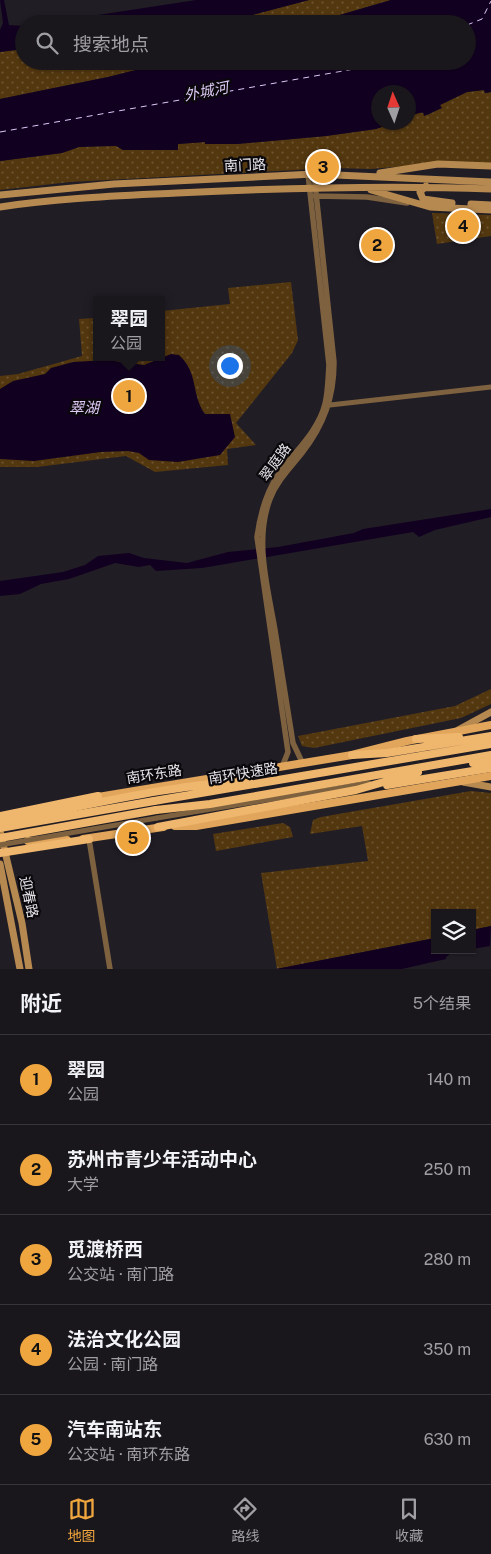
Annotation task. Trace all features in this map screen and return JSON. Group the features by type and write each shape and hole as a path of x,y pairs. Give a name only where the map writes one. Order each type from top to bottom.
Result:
{"highway":[{"path":"416,739 491,736"},
{"path":"352,755 387,753 491,736"},
{"path":"245,781 491,742"},
{"name":"南环快速路","path":"1,837 154,801 491,742"},
{"name":"南环快速路","path":"1,837 157,814 354,779 491,759"},
{"name":"南环快速路","path":"354,779 423,771 491,759"},
{"path":"158,827 356,790 491,768"},
{"path":"356,790 423,771"},
{"path":"0,822 116,799 196,786 289,778"},
{"path":"0,816 98,796"},
{"path":"3,852 89,839"}],"main road":[{"path":"368,175 438,164 491,166"},
{"path":"491,170 422,170 420,176 427,183 420,193 426,201 491,205"},
{"name":"南门路","path":"0,195 105,185 311,174 368,175 491,189"},
{"name":"南门路","path":"0,207 56,200 312,187 366,188 427,183 491,182"},
{"path":"366,188 420,205 491,210"},
{"path":"455,732 491,712"},
{"name":"南环东路","path":"0,822 98,796 303,764 352,755 416,739 491,725"},
{"path":"1,837 89,839 158,827 196,826 491,776"},
{"path":"460,782 491,787"},
{"path":"66,810 71,840"},
{"path":"1,837 68,824"},
{"name":"迎春路","path":"1,837 3,852 23,930 29,969"},
{"name":"迎春路","path":"0,864 20,969"}],"street":[{"name":"翠庭路","path":"282,767 288,752 261,561 259,523 266,498 279,474 311,433 325,406 329,365 311,174"},
{"name":"翠庭路","path":"260,546 270,499 282,477 318,433 330,405 334,362 315,196 312,187"},
{"path":"315,196 367,197 420,205"},
{"path":"330,405 491,387"},
{"name":"翠庭路","path":"261,561 293,743 303,764"},
{"path":"157,814 391,780"},
{"path":"89,839 110,969"}],"shaded area":[{"path":"309,0 391,0 340,15 252,15"},
{"path":"15,50 15,70 136,70 0,99 0,52"},
{"path":"484,90 485,93 491,92 491,167 427,164 371,169 333,168 70,182 0,190 0,161 62,153 79,147 116,145 123,150 178,149 177,144 205,142 206,144 237,144 371,130 416,130 416,114 428,115 441,108 440,105 467,92"},
{"path":"432,213 491,215 491,236 437,244"},
{"path":"291,282 298,340 292,353 236,423 256,445 227,449 228,465 155,472 126,456 37,467 0,467 0,376 18,374 82,356 79,319 93,318 93,361 165,361 165,311 230,304 228,288"},
{"path":"491,689 491,704 461,718 314,748 302,746 298,736 455,706"},
{"path":"471,791 491,793 491,926 476,929 476,909 431,909 431,939 277,969 261,873 368,861 362,826 310,834 313,820 321,817"},
{"path":"283,823 290,827 293,837 216,851 213,834"}],"water":[{"path":"0,0 4,0 9,25 15,25 15,50 0,52 0,30 3,23"},
{"path":"196,0 309,0 252,15 98,15"},
{"name":"外城河","path":"391,0 491,0 491,92 485,93 484,90 467,92 440,105 442,108 424,116 423,112 416,114 416,85 371,85 371,130 237,144 205,144 205,142 178,144 178,150 123,150 116,146 79,147 62,153 0,161 0,99 136,70 476,70 476,15 340,15"},
{"name":"翠湖","path":"171,354 179,355 190,369 198,399 205,414 230,414 235,437 220,455 178,462 149,460 139,453 128,451 101,452 34,461 0,459 0,389 13,381 45,374 51,368 73,362 114,361 144,365 154,361 165,361 165,356"},
{"path":"491,509 491,517 435,530 419,537 413,532 202,568 156,571 150,565 139,567 115,563 69,579 41,584 20,594 0,596 0,581 63,572 85,565 98,556 129,553 144,558 187,563 228,552 278,547 354,533 363,529"},
{"path":"491,926 490,946 476,948 476,929"},
{"path":"431,939 431,954 450,954 446,959 402,969 276,969"}],"ferry route":[{"path":"476,21 482,19 491,1"},
{"path":"0,132 349,70"}],"place":[{"name":"觅渡桥西","path":"323,167"},
{"name":"法治文化公园","path":"463,226"},
{"name":"苏州市青少年活动中心","path":"377,245"},
{"name":"翠园","path":"129,396"},
{"name":"汽车南站东","path":"133,838"}]}
